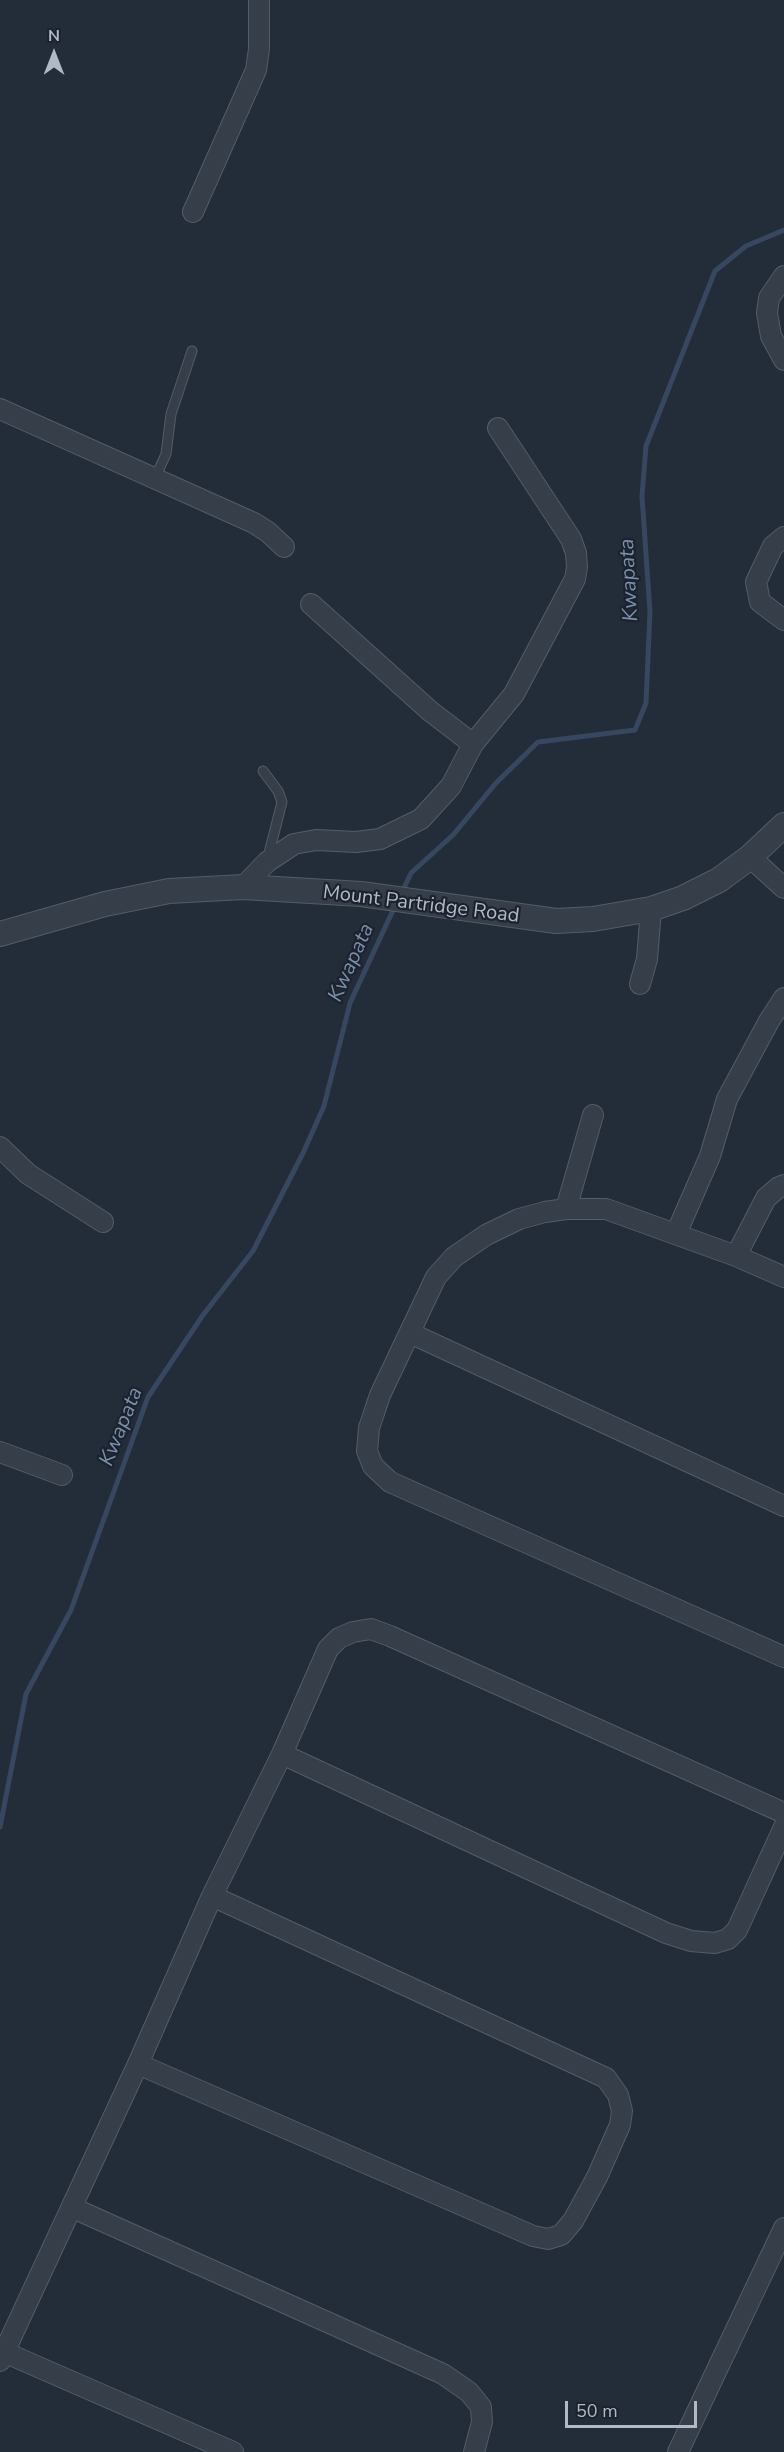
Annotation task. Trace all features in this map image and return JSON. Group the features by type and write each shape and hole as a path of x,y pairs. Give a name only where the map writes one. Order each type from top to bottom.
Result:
{"street":[{"path":"193,212 256,70 260,49 259,0"},
{"path":"784,276 769,298 767,313 771,336 784,360"},
{"path":"0,409 254,523 268,532 284,548"},
{"path":"243,887 283,849 303,841 380,840 422,819 451,786 473,744 514,694 575,579 577,567 576,553 570,539 498,428"},
{"path":"784,537 773,546 756,582 760,602 784,620"},
{"path":"311,604 430,711 473,744"},
{"name":"Mount Partridge Road","path":"0,934 105,904 170,891 243,887 362,894 556,921 593,919 651,909 683,898 719,880 750,857 784,825"},
{"path":"750,857 784,888"},
{"path":"640,984 646,959 651,909"},
{"path":"676,1234 710,1156 728,1099 784,998"},
{"path":"566,1209 593,1115"},
{"path":"0,1147 28,1174 103,1222"},
{"path":"736,1256 766,1198 778,1186 784,1185"},
{"path":"784,1277 736,1256 606,1209 566,1209 519,1219 486,1235 454,1257 436,1277 380,1395 369,1428 367,1451 373,1466 390,1482 784,1657"},
{"path":"410,1333 784,1506"},
{"path":"0,1452 62,1475"},
{"path":"233,2452 2,2356 73,2208 212,1896 282,1754 328,1649 339,1638 353,1632 371,1629 784,1813"},
{"path":"282,1754 666,1933 691,1941 715,1943 728,1939 737,1930 784,1827"},
{"path":"138,2064 482,2215 548,2240 561,2235 573,2221 602,2166 620,2125 622,2111 618,2095 606,2078 212,1896"},
{"path":"73,2208 443,2374 469,2392 481,2407 482,2422 474,2452"},
{"path":"680,2451 784,2228"}],"lane":[{"path":"155,478 166,454 171,414 192,351"},
{"path":"262,771 278,790 282,802 267,862"}],"waterway":[{"name":"Kwapata","path":"402,892 411,873 453,835 496,783 538,742 635,730 646,703 650,612 642,496 646,446 715,271 746,246 784,230"},
{"name":"Kwapata","path":"0,1827 26,1694 71,1610 148,1397 203,1315 253,1251 303,1153 324,1106 350,1003 395,906"}]}
